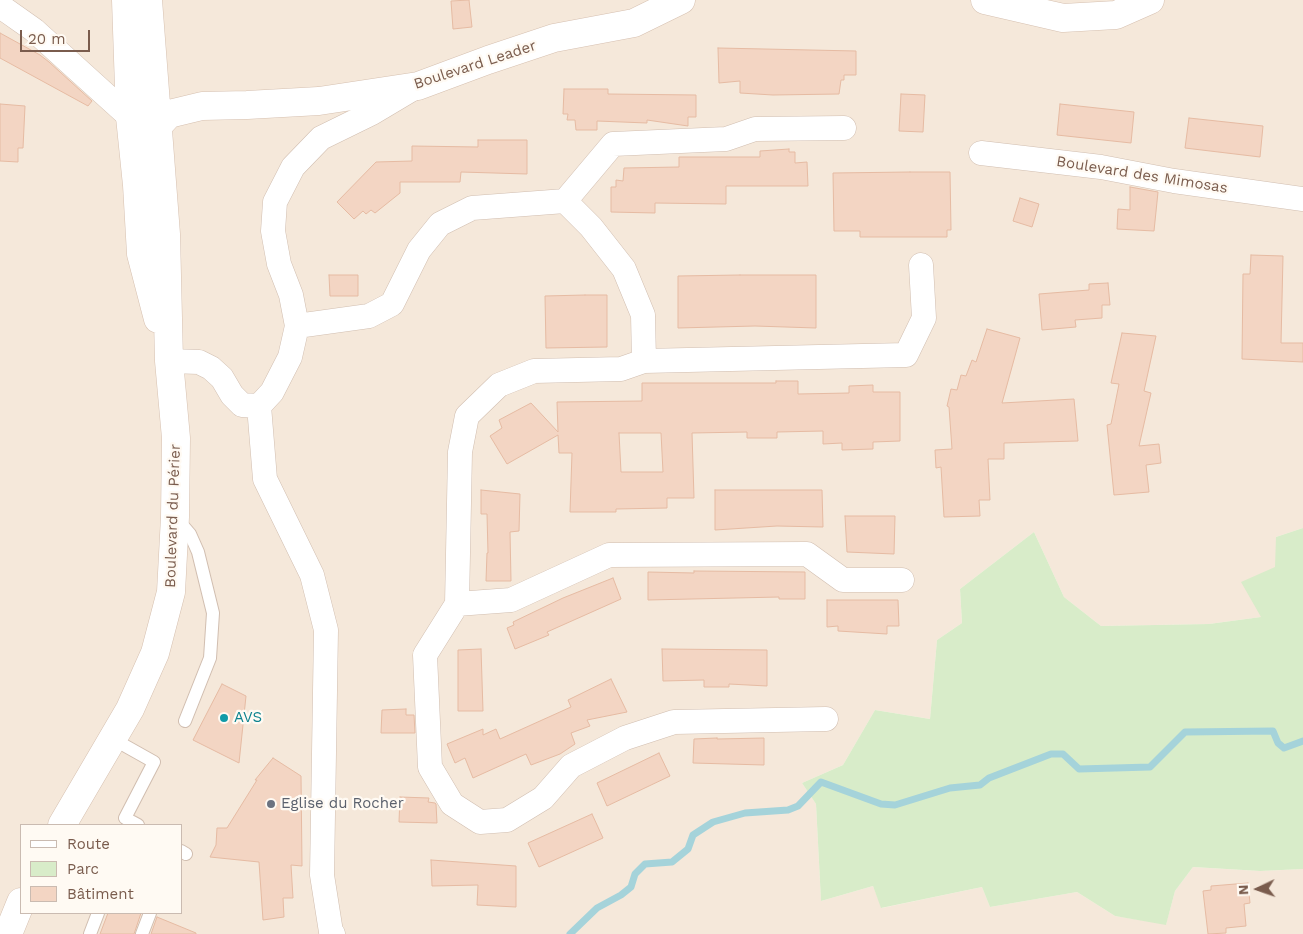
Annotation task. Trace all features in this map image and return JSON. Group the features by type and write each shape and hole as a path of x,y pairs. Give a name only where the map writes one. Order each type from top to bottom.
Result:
{"street":[{"name":"Boulevard du Périer","path":"126,0 130,117 137,185 141,254 169,361"},
{"name":"Boulevard du Périer","path":"63,824 130,709 155,652 171,592 175,517 176,438 169,361 166,234 148,0"},
{"path":"985,0 1062,18 1116,15 1150,0"},
{"name":"Boulevard Leader","path":"202,106 319,101 418,86 554,38 634,23 667,3"},
{"path":"0,6 34,30 130,117"},
{"path":"154,85 170,95 202,106"},
{"path":"333,934 331,932 322,875 326,630 312,575 265,479 259,406 272,392 290,357 297,326 291,295 279,264 273,231 275,202 293,166 321,138 372,113 418,86"},
{"path":"137,185 157,127 166,115 202,106"},
{"path":"297,326 369,316 392,304 419,250 440,224 472,208 565,201 613,144 726,139 755,129 844,128"},
{"name":"Boulevard des Mimosas","path":"981,153 1101,167 1174,181 1303,199"},
{"path":"565,201 591,227 624,269 643,315 644,361"},
{"path":"826,719 674,722 625,738 571,766 543,798 507,820 480,822 452,804 430,767 425,655 457,604 460,452 467,416 499,385 534,371 621,369 644,361 906,354 924,318 921,265"},
{"path":"169,361 199,362 212,368 222,378 232,396 242,405 259,406"},
{"path":"457,604 511,600 609,555 808,554 843,580 902,580"},
{"path":"8,934 20,904"}],"lane":[{"path":"175,517 190,534 198,552 213,613 210,658 185,721"},
{"path":"113,738 154,762 125,818 136,824"},
{"path":"90,934 98,914"},
{"path":"142,934 150,914"}],"shaded area":[{"path":"0,0 1303,0 1303,528 1276,537 1276,567 1261,617 1209,624 1101,626 1064,597 1034,532 960,589 962,623 937,640 930,719 875,710 843,765 802,783 816,804 821,901 873,886 882,908 982,887 990,907 1077,892 1115,916 1166,924 1175,891 1193,867 1260,871 1303,869 1303,934 0,934"}],"green space":[{"path":"1303,528 1303,869 1260,871 1193,867 1175,891 1166,925 1115,916 1077,892 990,907 982,887 881,908 873,886 821,901 816,804 802,783 843,765 875,710 930,719 937,640 962,623 960,589 1034,532 1064,597 1101,626 1209,624 1261,617 1241,582 1275,567 1276,537"}],"building":[{"path":"469,0 472,27 453,29 451,1"},
{"path":"0,33 40,55 92,101 88,106 0,58"},
{"path":"718,48 856,51 856,75 844,75 844,80 841,80 839,94 773,95 740,93 740,81 719,83"},
{"path":"564,89 608,89 608,94 696,95 696,117 688,117 688,126 647,120 647,123 597,121 597,130 576,130 575,120 567,120 568,114 563,114"},
{"path":"901,94 925,95 923,132 899,131"},
{"path":"0,104 25,106 23,148 18,148 18,162 0,161"},
{"path":"1060,104 1134,112 1131,143 1057,135"},
{"path":"1189,118 1263,126 1260,157 1185,148"},
{"path":"478,140 527,140 527,174 461,172 460,182 400,182 400,193 375,213 371,210 366,214 363,211 354,219 337,202 376,162 412,161 412,146 478,147"},
{"path":"789,149 789,152 795,152 795,163 807,162 808,186 726,186 726,204 655,203 655,213 611,212 611,187 616,187 616,180 623,181 624,168 679,167 679,157 760,157 760,151"},
{"path":"950,172 951,230 947,230 947,237 860,237 860,231 834,231 833,173"},
{"path":"1130,187 1158,192 1154,231 1117,229 1118,209 1130,210"},
{"path":"1020,198 1039,204 1032,227 1013,221"},
{"path":"1251,255 1283,256 1281,343 1303,343 1303,362 1242,359 1243,274 1250,274"},
{"path":"329,275 358,275 358,296 330,296"},
{"path":"816,275 816,328 755,326 678,328 678,276"},
{"path":"1108,283 1110,305 1102,305 1102,318 1075,320 1076,327 1042,330 1039,294 1089,290 1089,284"},
{"path":"607,295 607,347 546,348 545,296"},
{"path":"987,329 1020,338 1002,403 1074,399 1078,441 1004,443 1004,459 988,459 990,500 979,500 980,516 944,517 941,467 936,468 935,450 952,449 949,407 947,406 951,389 957,390 961,375 966,376 972,360 976,362"},
{"path":"1122,333 1156,336 1144,391 1151,393 1139,446 1159,444 1161,463 1146,465 1149,492 1114,495 1107,425 1111,424 1119,384 1111,383"},
{"path":"776,381 798,381 798,394 849,393 849,386 873,385 873,392 900,392 900,441 873,442 873,449 842,450 842,443 823,444 823,431 777,432 777,438 747,438 747,432 692,433 694,498 667,498 667,508 616,509 616,512 570,512 572,453 559,453 558,435 507,464 490,436 502,428 499,420 531,403 558,432 557,402 642,401 642,383 776,383","holes":["619,433 661,433 663,472 621,472"]},
{"path":"481,490 520,494 519,531 510,532 511,581 486,581 488,553 487,514 481,514"},
{"path":"715,490 822,490 823,527 777,526 715,530"},
{"path":"845,516 895,516 894,554 847,552"},
{"path":"694,571 805,572 805,599 779,599 779,597 648,600 648,572 694,573"},
{"path":"613,578 621,599 547,632 549,635 515,649 507,628 514,625 513,622 563,598"},
{"path":"827,600 898,600 899,626 887,626 887,634 838,631 838,626 827,627"},
{"path":"481,649 483,711 458,711 458,650"},
{"path":"662,649 767,650 767,686 729,684 729,687 704,687 704,680 663,681"},
{"path":"611,679 627,712 587,720 590,726 571,733 575,744 560,754 531,765 526,754 473,778 465,758 455,763 447,744 483,729 483,735 496,729 500,739 571,707 568,700"},
{"name":"AVS","path":"222,684 246,696 239,763 193,740"},
{"path":"406,709 406,715 414,715 415,733 381,733 382,710"},
{"path":"764,738 764,765 693,763 694,739"},
{"path":"659,753 670,776 607,806 597,783"},
{"name":"Eglise du Rocher","path":"273,758 301,776 302,866 291,865 293,898 283,898 284,917 263,920 259,862 210,857 216,845 217,828 227,828 257,780 255,780"},
{"path":"400,797 429,798 428,802 436,804 437,823 399,822"},
{"path":"592,814 603,838 539,867 528,843"},
{"path":"431,860 516,866 516,907 477,905 478,885 432,886"},
{"path":"1248,883 1250,903 1244,904 1246,926 1226,928 1226,933 1208,934 1203,891 1211,890 1211,886"},
{"path":"108,914 141,914 134,934 100,934"},
{"path":"157,917 196,933 196,934 151,934"}],"waterway":[{"path":"570,934 597,908 621,895 631,887 635,874 645,864 672,862 688,849 693,835 713,822 745,813 788,810 798,806 821,782 881,804 895,805 950,788 980,785 989,778 1051,754 1063,754 1079,769 1150,767 1185,732 1273,731 1278,743 1284,748 1303,741"}],"place":[{"name":"AVS","path":"224,718"},
{"name":"Eglise du Rocher","path":"271,804"}]}
